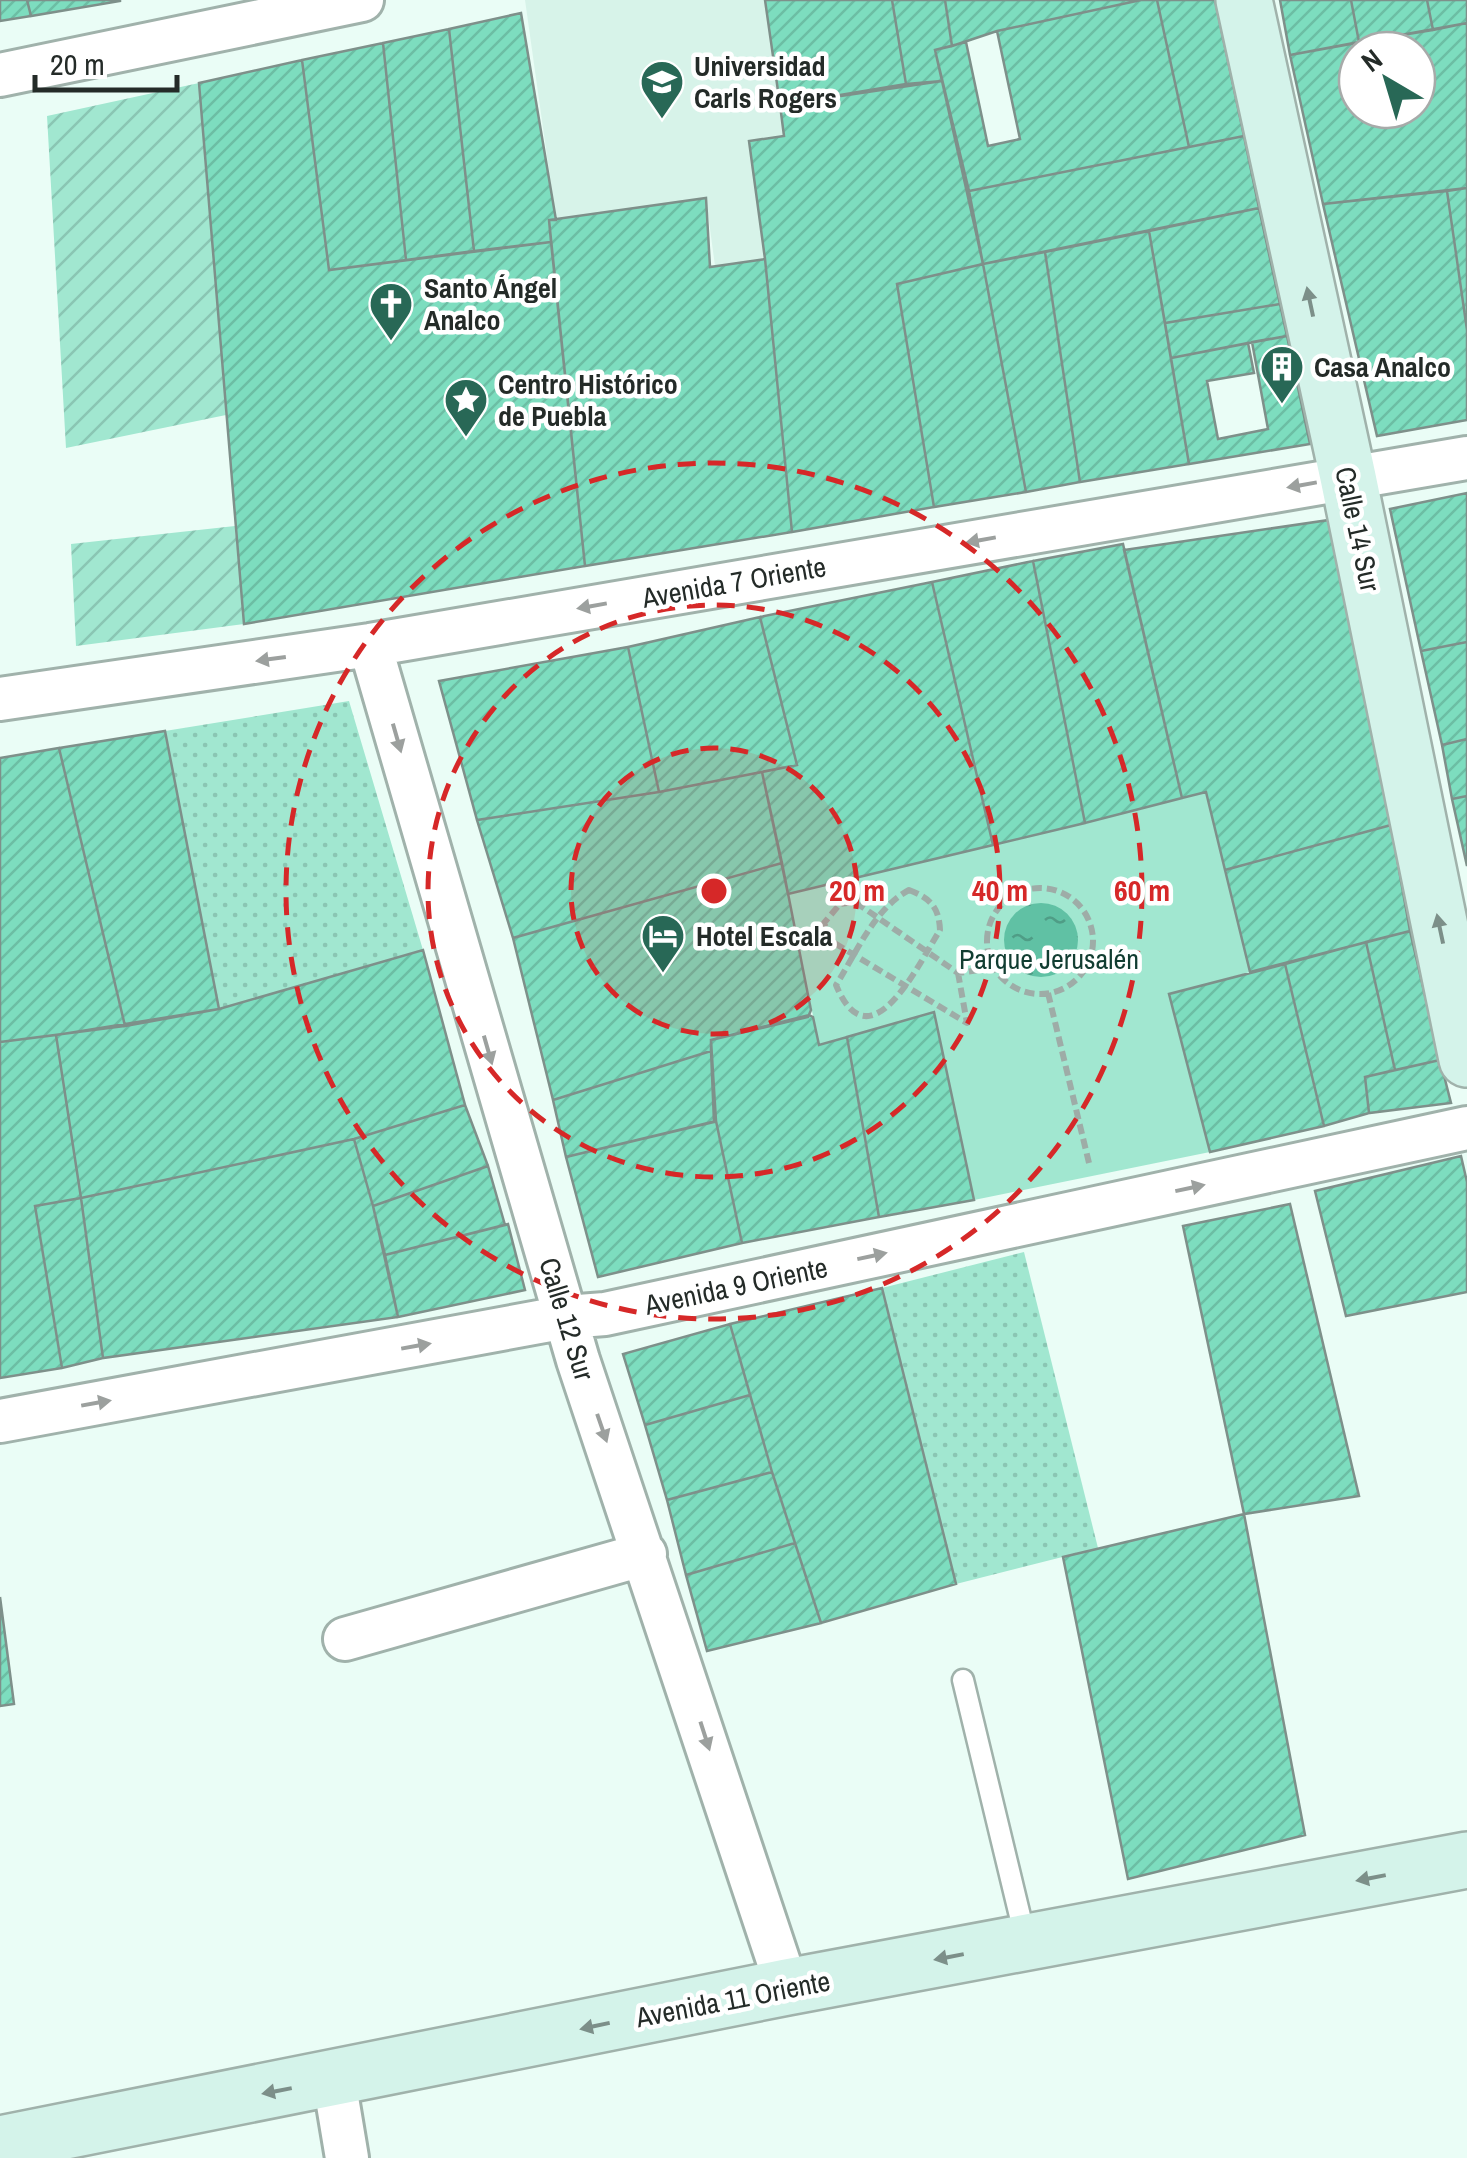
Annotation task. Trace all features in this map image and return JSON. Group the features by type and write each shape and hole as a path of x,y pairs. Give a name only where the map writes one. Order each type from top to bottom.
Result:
{"street":[{"path":"0,74 272,10 362,0"},
{"name":"Calle 14 Sur","path":"1244,0 1348,477 1467,1059"},
{"name":"Avenida 7 Oriente","path":"0,699 370,644 1467,458"},
{"name":"Calle 12 Sur","path":"370,644 578,1360 787,1987"},
{"name":"Avenida 9 Oriente","path":"0,1420 566,1317 625,1310 1467,1128"},
{"path":"344,1639 645,1554"},
{"name":"Avenida 11 Oriente","path":"0,2144 787,1987 1467,1860"},
{"path":"334,2080 347,2158"}],"lane":[{"path":"963,1680 1026,1942"}],"path":[{"path":"1034,888 1066,894 1089,919 1094,935 1093,952 1087,968 1074,982 1048,993 1022,991 1006,983 994,968 987,932 993,916 1018,892 1034,888"},
{"path":"910,890 925,896 935,906 940,930 892,1004 879,1015 866,1018 852,1013 836,985 877,917 893,898 910,890"},
{"path":"958,973 967,1023 831,941 824,924 840,904 855,902 958,973 994,968"},
{"path":"1048,993 1092,1176"}],"shaded area":[{"name":"Universidad Carls Rogers","path":"525,0 765,0 784,136 749,141 765,259 715,266 706,199 556,220"}],"green space":[{"path":"199,83 226,415 66,448 47,116"},
{"path":"235,526 244,624 76,646 71,544"},
{"path":"349,701 423,950 219,1009 165,731"},
{"name":"Parque Jerusalén","path":"1206,792 1250,972 1169,994 1210,1152 974,1200 934,1013 819,1045 788,894"},
{"path":"1024,1252 1098,1548 956,1584 882,1288"}],"water":[{"path":"1041,903 1067,914 1078,940 1067,966 1041,977 1015,966 1004,940 1015,914"}],"building":[{"path":"0,0 27,0 31,16 0,21"},
{"path":"27,0 120,0 120,1 31,16"},
{"path":"765,0 892,0 906,84 780,105"},
{"path":"892,0 945,0 952,46 935,50 942,81 906,84"},
{"path":"945,0 1141,0 997,31 952,46"},
{"path":"1141,0 1157,0 1189,147 969,191 935,50 966,42 988,146 1020,139 997,31"},
{"path":"1157,0 1215,0 1244,136 1189,147"},
{"path":"1280,0 1351,0 1357,30 1337,30 1337,46 1290,55"},
{"path":"1351,0 1427,0 1433,30 1357,30"},
{"path":"1427,0 1467,0 1467,23 1433,30"},
{"path":"521,13 556,220 549,220 551,242 474,251 449,29"},
{"path":"1467,23 1467,188 1323,204 1290,55 1337,47 1337,130 1437,130 1437,30 1428,30"},
{"path":"449,29 474,251 406,260 383,43"},
{"path":"383,43 406,260 329,270 302,60"},
{"name":"Santo Ángel Analco","path":"302,60 329,270 551,242 585,566 244,624 199,83"},
{"path":"942,81 983,264 897,284 934,507 792,532 765,259 749,141 784,136 780,105"},
{"path":"1244,136 1259,208 983,264 969,191"},
{"path":"1467,188 1467,330 1447,191"},
{"path":"1447,191 1467,330 1467,420 1377,436 1323,204"},
{"path":"706,198 710,267 765,259 792,532 585,566 549,220"},
{"path":"1259,208 1280,304 1165,323 1149,231"},
{"path":"1149,231 1189,464 1080,482 1045,252"},
{"path":"1045,252 1080,482 1026,492 983,264"},
{"path":"983,264 1026,492 934,507 897,284"},
{"path":"1280,304 1287,336 1171,358 1165,323"},
{"name":"Casa Analco","path":"1287,336 1310,444 1189,464 1171,358 1248,343 1254,373 1207,381 1218,439 1268,429 1252,342"},
{"path":"1467,493 1467,642 1421,651 1390,509"},
{"path":"1329,520 1391,825 1225,870 1206,792 1182,798 1124,550"},
{"path":"1123,544 1182,798 1085,823 1033,561"},
{"path":"1033,561 1085,823 993,845 932,582"},
{"path":"932,582 993,845 788,894 762,772 797,765 760,617"},
{"path":"760,617 797,765 659,792 628,647"},
{"path":"1467,642 1467,739 1442,745 1421,651"},
{"path":"628,647 659,792 477,820 439,681"},
{"path":"165,731 219,1009 125,1026 59,748"},
{"path":"1467,739 1467,796 1452,799 1442,745"},
{"path":"59,748 125,1026 0,1042 0,758"},
{"path":"762,772 782,863 513,938 477,820"},
{"path":"1467,796 1467,866 1452,799"},
{"path":"1391,825 1410,931 1250,972 1225,870"},
{"name":"Hotel Escala","path":"782,863 811,1010 808,1017 711,1040 711,1051 553,1100 513,938"},
{"path":"1410,931 1440,1060 1395,1070 1366,942"},
{"path":"1366,942 1395,1070 1365,1077 1369,1113 1324,1126 1285,964"},
{"path":"423,950 465,1105 354,1139 81,1198 56,1035 219,1009"},
{"path":"1285,964 1324,1126 1210,1152 1169,994"},
{"path":"934,1012 974,1200 879,1217 847,1037"},
{"path":"813,1017 819,1045 847,1037 879,1217 742,1243 716,1121 711,1040"},
{"path":"56,1035 81,1198 35,1206 62,1368 0,1378 0,1042"},
{"path":"711,1051 714,1122 566,1157 553,1100"},
{"path":"1440,1060 1451,1103 1369,1113 1365,1077"},
{"path":"465,1105 488,1166 373,1206 354,1139"},
{"path":"716,1121 742,1243 598,1277 566,1157"},
{"path":"354,1139 398,1317 103,1358 81,1198"},
{"path":"1461,1156 1467,1182 1467,1292 1346,1316 1315,1191"},
{"path":"488,1166 505,1225 385,1255 373,1206"},
{"path":"81,1198 103,1358 62,1368 35,1206"},
{"path":"1290,1204 1359,1496 1244,1514 1183,1226"},
{"path":"508,1224 525,1290 398,1317 385,1255"},
{"path":"882,1288 956,1584 821,1623 730,1324"},
{"path":"730,1324 750,1395 645,1425 623,1354"},
{"path":"750,1395 772,1472 667,1500 645,1425"},
{"path":"772,1472 795,1543 686,1575 667,1500"},
{"path":"1244,1514 1305,1835 1128,1879 1063,1557"},
{"path":"795,1543 821,1623 707,1651 686,1575"},
{"path":"0,1597 14,1704 0,1706"}],"place":[{"name":"Universidad Carls Rogers","path":"662,120"},
{"name":"Santo Ángel Analco","path":"391,342"},
{"name":"Casa Analco","path":"1282,405"},
{"name":"Centro Histórico de Puebla","path":"466,438"},
{"name":"Hotel Escala","path":"663,974"}]}
